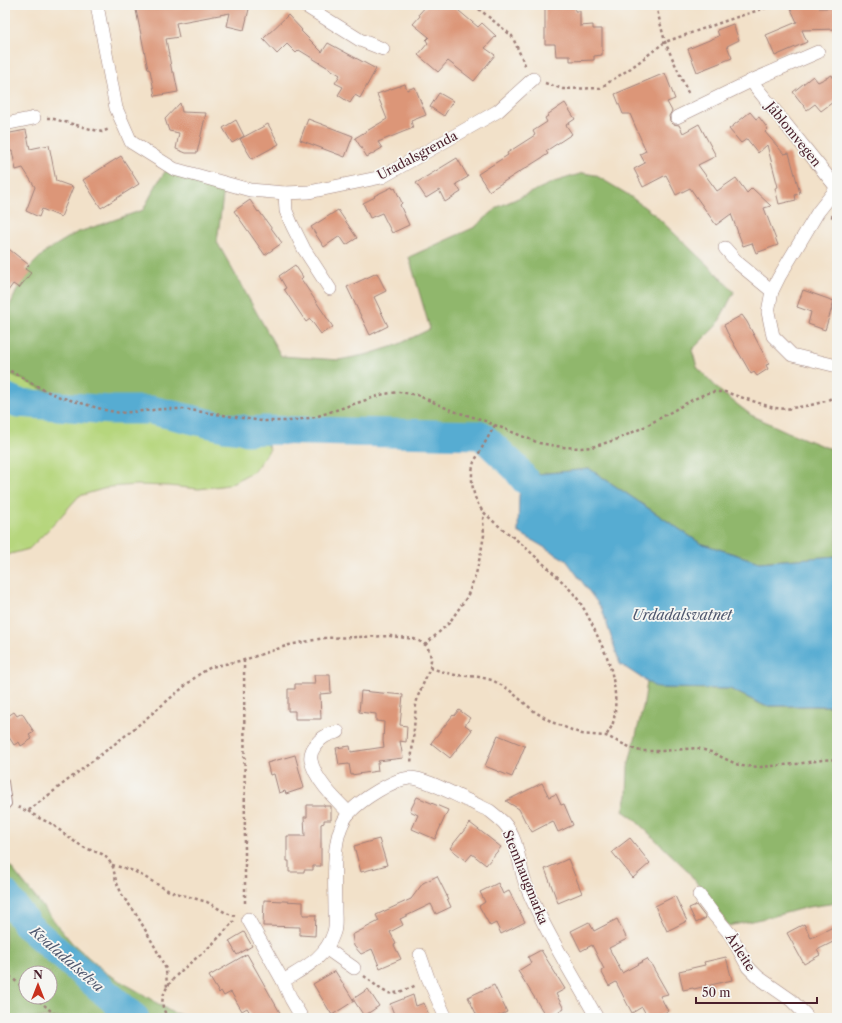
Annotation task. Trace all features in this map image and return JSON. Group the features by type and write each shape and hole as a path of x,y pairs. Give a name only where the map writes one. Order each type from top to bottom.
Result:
{"street":[{"name":"Uradalsgrenda","path":"97,5 116,108 131,142 174,169 250,190 285,193 309,192 382,177 498,111 533,79"},
{"path":"304,5 360,40 383,49"},
{"path":"677,117 751,81 818,52"},
{"name":"Jåblomvegen","path":"751,81 837,188 818,212 772,291 768,312 773,336 792,355 837,366"},
{"path":"5,124 34,118"},
{"path":"285,193 286,211 292,225 304,248 330,289"},
{"path":"725,248 738,263 772,291"},
{"path":"338,732 326,735 318,741 312,750 310,759 314,770 328,790 349,813"},
{"name":"Stemhaugmarka","path":"283,981 316,961 327,949 335,931 337,843 341,828 349,813 359,804 389,784 403,779 420,779 490,811 503,822 511,834 517,848 526,886 548,933 597,1018"},
{"name":"Årleite","path":"699,895 731,935 748,967 758,977 791,1000 807,1018"},
{"path":"244,918 283,981 302,1018"},
{"path":"327,949 354,968"},
{"path":"420,956 446,1018"}],"lane":[{"path":"5,782 7,806"}],"path":[{"path":"474,5 512,36 528,73 533,79 563,89 600,88 631,68 665,42 775,5"},
{"path":"656,6 665,42 695,109"},
{"path":"34,118 50,118 102,132 123,122"},
{"path":"5,368 44,390 60,397 104,410 120,413 164,409 183,409 262,421 283,422 315,416 384,394 399,392 417,395 453,411 495,425 539,443 581,448 592,447 618,439 646,426 692,400 712,392 725,392 774,408 786,409 826,401 837,395"},
{"path":"495,425 474,462 472,469 475,498 485,514 523,546 573,593 588,615 607,658 613,680 615,703 614,717 606,736"},
{"path":"425,645 449,624 467,597 476,574 481,552 484,534 483,519 485,514"},
{"path":"28,811 130,732 198,675 211,667 244,660 289,645 324,638 391,636 414,639 425,645 430,652 430,668 418,696 416,706 411,756 411,778"},
{"path":"244,660 244,918"},
{"path":"430,668 456,675 492,680 508,689 535,712 554,724 582,734 606,736 636,750 663,751 702,748 742,766 761,767 776,767 837,759"},
{"path":"7,806 16,806 28,811 52,824 85,848 102,854 108,859 112,865 116,881 123,897 135,912 166,969 167,988"},
{"path":"112,865 134,871 169,891 207,902 226,913 244,918"},
{"path":"169,1018 164,1011 164,996 173,979 206,950 234,921 244,918"},
{"path":"354,968 381,988 392,993 412,987 428,978"},
{"path":"5,972 18,983"},
{"path":"44,1005 59,1018"}],"green space":[{"path":"167,169 224,188 217,242 281,356 339,360 369,354 397,345 430,329 409,257 475,227 498,207 554,182 583,173 595,175 627,194 655,215 734,292 717,325 692,350 697,367 721,392 751,415 788,432 825,447 837,450 837,556 759,562 700,543 590,469 527,475 525,480 515,467 481,435 264,430 247,431 151,410 110,410 81,399 42,389 5,371 5,313 25,272 46,251 76,233 143,210"},
{"path":"5,371 110,410 151,410 247,431 264,430 267,444 270,449 254,471 228,485 199,489 136,485 110,487 79,496 29,549 5,555"},
{"path":"647,681 658,688 730,689 765,706 837,706 837,903 808,907 729,926 687,870 633,818 623,811 627,796 628,767 644,703"},
{"path":"5,860 72,943 106,973 171,1012 191,1018 5,1018"}],"water":[{"name":"Urdadalsvatnet","path":"590,469 700,543 759,562 837,556 837,706 765,706 730,689 657,688 620,664 602,609 566,560 518,532 519,495 527,475"}],"building":[{"path":"135,5 236,5 249,9 244,30 227,26 230,13 176,23 179,37 166,39 172,72 174,72 178,92 155,96"},
{"path":"427,5 452,5 478,27 482,23 496,36 485,48 495,55 474,81 448,61 438,72 418,55 428,43 426,40 429,37 413,24"},
{"path":"545,5 575,5 575,11 580,11 580,26 593,25 593,29 602,29 602,55 594,56 594,60 570,61 570,56 556,56 555,44 545,44"},
{"path":"789,5 819,5 819,8 837,8 837,29 802,30 807,42 775,56 766,35 797,22"},
{"path":"288,15 302,30 301,31 322,52 328,43 376,69 360,98 355,95 350,103 338,95 343,87 335,83 340,75 299,50 296,53 287,44 277,54 263,39"},
{"path":"733,24 739,40 727,46 732,58 697,72 688,49 719,36 717,30"},
{"path":"665,73 675,99 667,102 672,111 669,116 670,121 673,124 679,125 683,133 699,124 716,156 698,165 717,191 736,178 747,193 752,188 771,206 764,208 778,245 756,253 752,243 743,246 731,214 716,225 690,188 676,195 666,175 643,187 634,169 645,163 640,154 646,151 630,114 623,114 615,94"},
{"path":"832,75 837,86 837,99 821,111 815,104 807,110 793,92 813,76 818,82"},
{"path":"405,84 407,90 415,87 426,115 411,121 413,128 378,142 382,148 367,157 355,138 387,119 377,94"},
{"path":"439,93 453,101 444,116 430,107"},
{"path":"180,103 182,112 206,113 197,153 186,153 176,149 179,133 169,131 165,119"},
{"path":"565,103 575,119 566,125 572,134 546,151 548,154 489,191 478,174 508,155 507,153 535,135 533,131 547,122 545,118 548,116 547,115"},
{"path":"750,112 756,119 759,117 768,129 765,132 784,154 789,153 800,193 795,195 796,200 779,204 775,188 778,187 767,145 758,153 747,139 741,143 729,129"},
{"path":"308,119 353,136 345,157 300,140"},
{"path":"236,120 244,136 232,143 223,128"},
{"path":"268,124 279,144 252,159 240,139"},
{"path":"26,130 30,149 49,145 56,181 73,187 61,217 42,209 39,217 26,211 35,187 23,168 16,170 12,151 5,152 5,134"},
{"path":"121,156 139,184 101,208 83,180"},
{"path":"457,158 468,177 456,184 461,192 445,202 439,190 426,198 416,183"},
{"path":"392,187 393,189 395,188 402,203 400,205 409,225 392,233 382,213 370,218 363,203"},
{"path":"250,200 282,243 265,255 234,211"},
{"path":"338,210 357,238 346,245 340,236 324,247 311,227"},
{"path":"5,246 29,265 25,269 31,273 19,288 13,284 5,295"},
{"path":"295,265 303,277 301,279 333,327 321,334 310,319 306,322 284,289 286,288 279,276"},
{"path":"377,273 386,291 374,297 388,326 370,335 347,287"},
{"path":"803,290 834,301 825,330 808,324 811,312 797,307"},
{"path":"742,315 769,364 766,365 768,369 757,376 754,372 751,374 724,325"},
{"path":"314,675 330,675 331,693 320,694 321,719 295,719 295,711 288,711 288,689 295,689 295,684 315,684"},
{"path":"361,691 403,695 400,725 407,726 406,742 400,741 403,758 378,761 378,771 351,775 349,764 339,765 336,748 350,746 351,752 384,747 384,722 376,721 376,714 359,712"},
{"path":"459,710 470,718 465,725 472,730 450,758 431,743 453,715 454,716"},
{"path":"14,712 17,716 22,713 34,732 29,735 32,739 21,746 19,742 14,745 5,731 5,718"},
{"path":"498,735 525,746 512,777 485,766"},
{"path":"295,755 304,788 286,794 285,791 279,793 274,774 270,775 267,763"},
{"path":"542,783 549,797 556,794 561,805 564,804 573,825 558,832 553,821 532,832 519,809 506,801"},
{"path":"417,797 448,810 435,839 412,829 418,815 410,811"},
{"path":"307,805 331,806 331,820 324,820 324,823 321,824 321,866 313,866 313,870 304,870 304,872 289,872 289,861 287,861 287,836 305,836 304,817 307,817"},
{"path":"470,823 501,847 486,865 472,854 466,861 450,848"},
{"path":"630,838 650,863 633,878 612,852"},
{"path":"379,839 387,865 361,872 354,846"},
{"path":"568,859 582,893 558,903 545,869"},
{"path":"437,876 451,907 436,914 431,904 400,919 403,925 390,932 396,944 394,945 401,959 380,968 372,949 361,954 354,946 352,935 379,921 376,915 411,899 423,883"},
{"path":"498,883 503,894 509,891 525,922 501,934 496,923 490,926 479,906 485,902 480,892"},
{"path":"675,896 687,921 667,931 655,906"},
{"path":"264,900 303,902 303,915 316,915 315,936 300,935 300,927 263,926"},
{"path":"696,905 706,918 696,923 689,908"},
{"path":"617,919 627,939 609,948 622,973 647,959 668,994 660,996 668,1011 655,1018 648,1018 642,1007 632,1013 616,982 609,986 601,971 604,969 592,945 581,951 571,931 589,922 594,931"},
{"path":"804,924 811,938 837,925 837,940 817,950 820,955 804,964 787,933"},
{"path":"244,932 252,946 237,955 229,941"},
{"path":"541,950 565,989 556,994 564,1009 549,1018 547,1018 518,971 531,963 528,957"},
{"path":"247,954 283,1018 253,1018 247,1008 242,1011 231,992 224,996 221,991 219,993 209,976"},
{"path":"726,957 732,980 694,989 683,990 679,971 705,965 704,962"},
{"path":"335,971 354,1001 332,1015 313,984"},
{"path":"494,985 507,1012 494,1018 478,1018 468,997"},
{"path":"368,989 379,1006 364,1016 353,999"},
{"path":"413,995 416,1006 424,1003 430,1018 387,1018 394,1014 390,1004"}],"waterway":[{"path":"5,397 18,403 110,410 151,410 247,431 264,430 481,435 515,467 525,480"},
{"name":"Kvaladalselva","path":"5,894 29,927 135,1018"}]}
